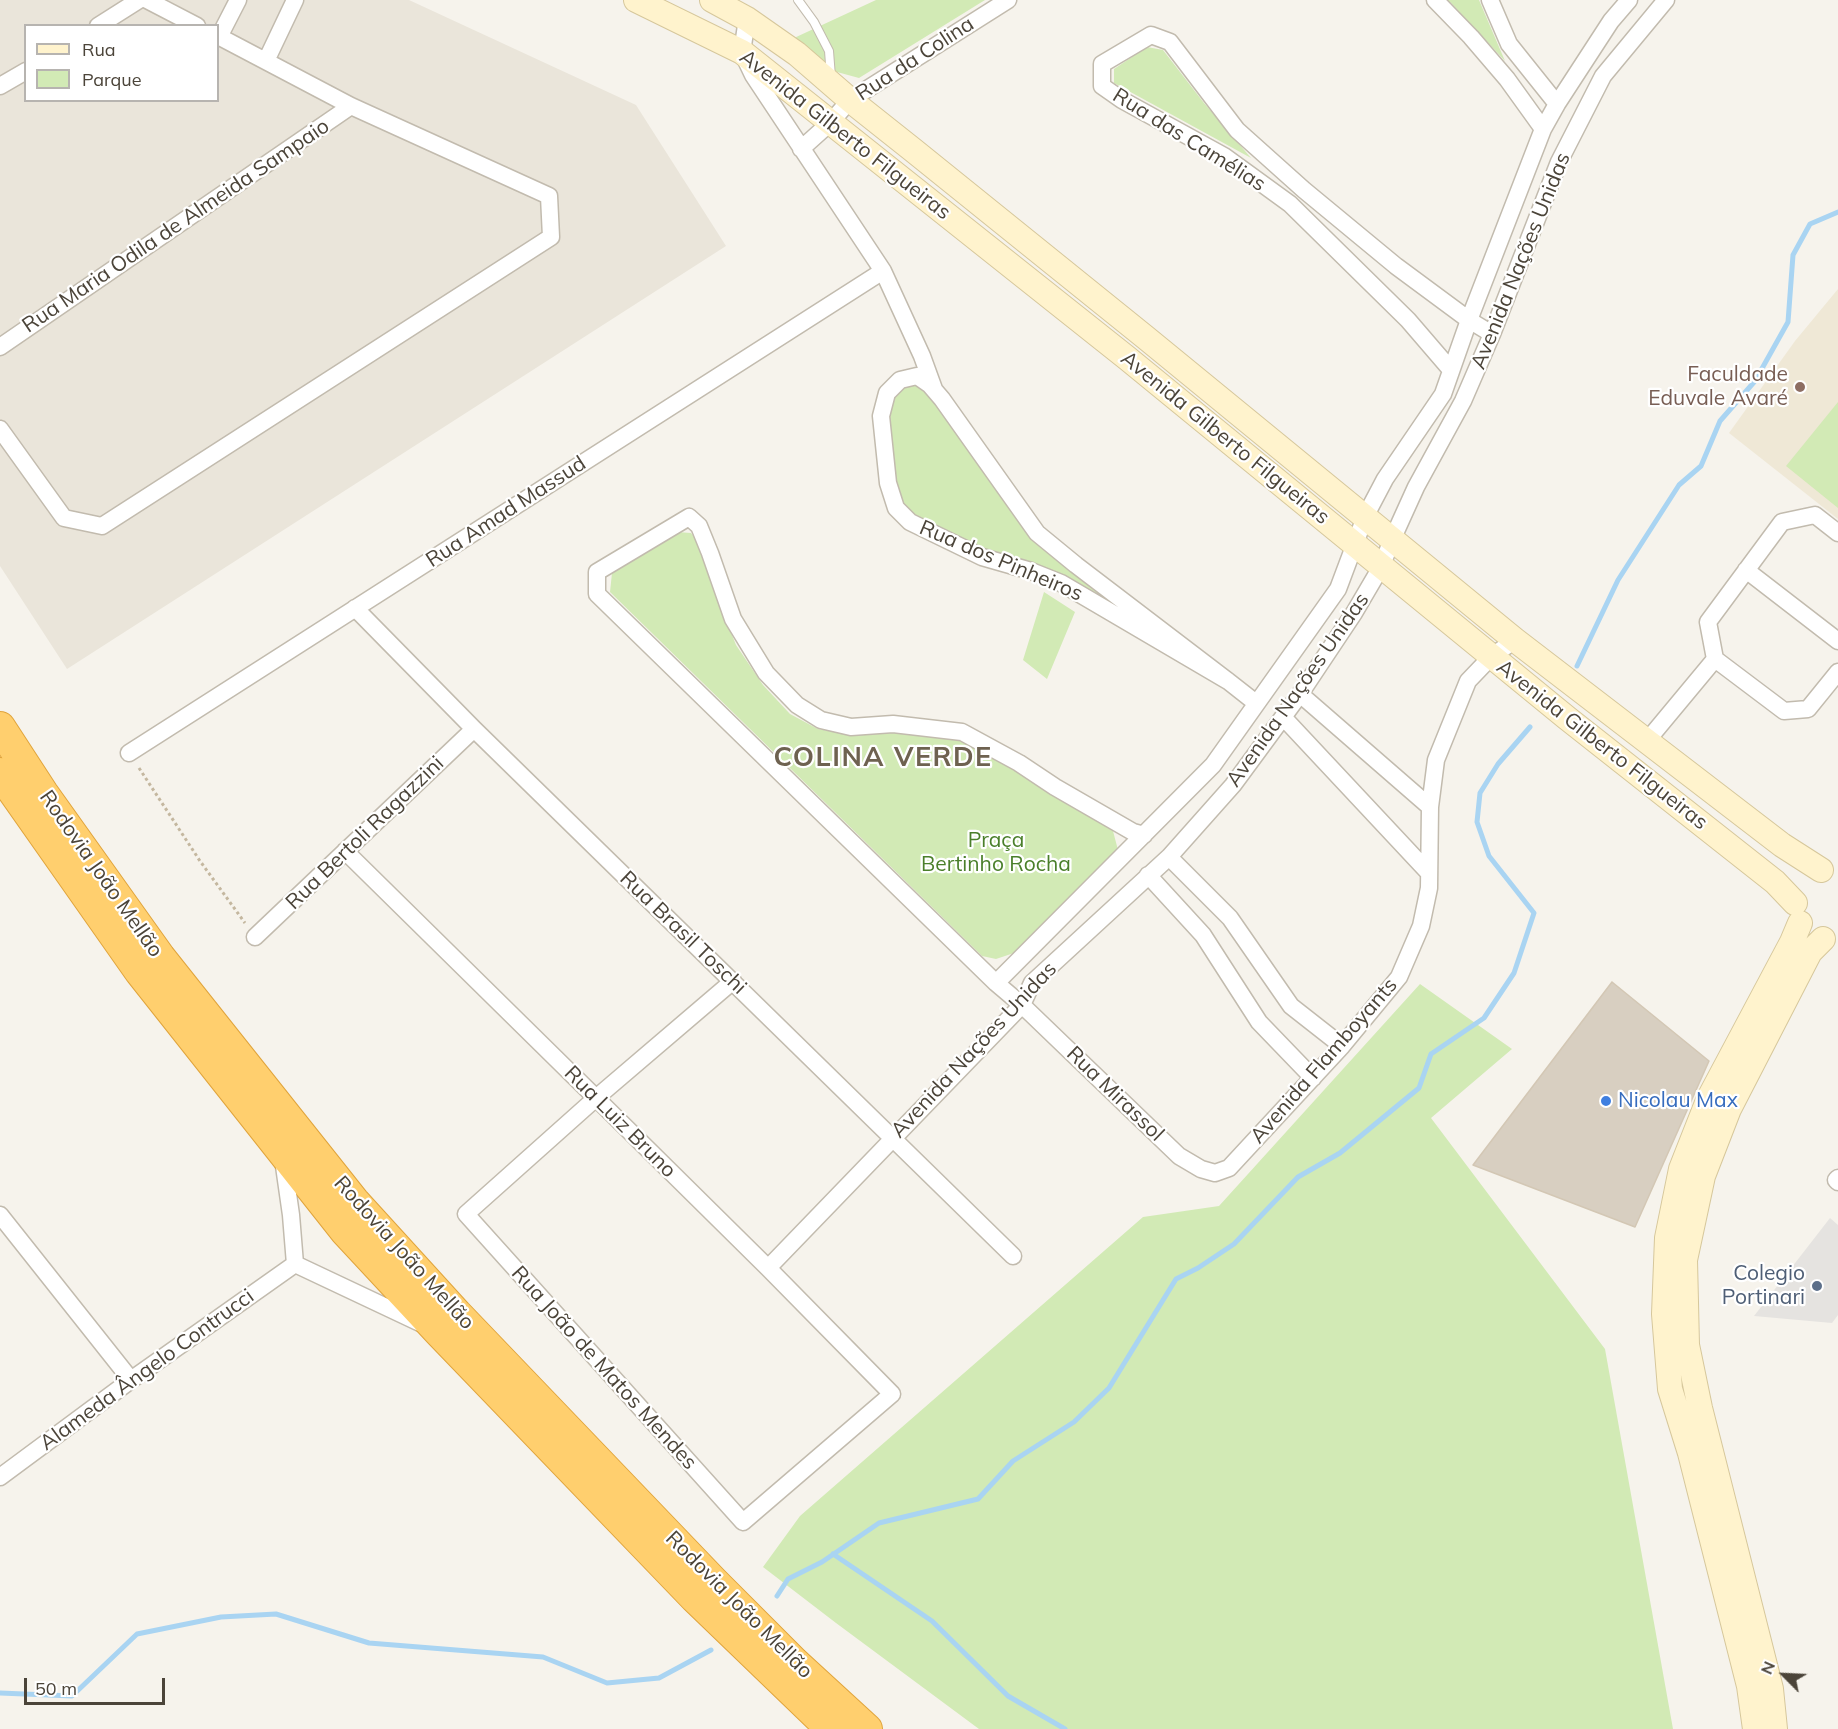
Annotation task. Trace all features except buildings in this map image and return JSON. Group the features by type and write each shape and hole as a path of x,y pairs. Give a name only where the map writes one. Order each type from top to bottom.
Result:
{"highway":[{"name":"Rodovia João Mellão","path":"0,727 43,793 160,957 354,1201 457,1314 713,1581 867,1729"},
{"name":"Rodovia João Mellão","path":"0,773 140,972 345,1231 695,1598 831,1729"}],"main road":[{"name":"Avenida Gilberto Filgueiras","path":"636,0 742,52 1127,358 1491,657 1775,882 1813,935 1830,938"},
{"name":"Avenida Gilberto Filgueiras","path":"712,0 747,19 796,54 1515,640 1646,742 1782,845 1832,867"},
{"path":"1127,358 1145,337"},
{"path":"1682,809 1703,786"},
{"path":"1775,1729 1771,1689 1700,1408 1687,1345 1685,1260 1719,1103 1792,942 1798,913 1799,886 1816,871 1832,867"},
{"path":"1755,1729 1749,1686 1690,1453 1670,1389 1664,1314 1667,1238 1681,1169 1810,952 1830,938"}],"street":[{"path":"101,24 139,0"},
{"path":"147,0 193,24"},
{"path":"219,34 238,0"},
{"path":"266,61 295,0"},
{"name":"Rua da Colina","path":"801,149 831,122 850,100 1008,0"},
{"path":"1435,0 1507,79 1543,129"},
{"path":"1490,0 1509,44 1557,104"},
{"name":"Avenida Nações Unidas","path":"996,983 1213,765 1338,589 1365,517 1385,478 1443,394 1450,370 1543,129 1611,21 1629,0"},
{"name":"Avenida Nações Unidas","path":"768,1268 1022,1005 1032,983 1169,857 1233,785 1300,694 1354,614 1382,567 1416,487 1463,401 1492,334 1559,162 1603,76 1666,0"},
{"path":"742,52 747,19"},
{"name":"Rua das Camélias","path":"1450,370 1408,320 1290,204 1224,156 1122,100 1102,86 1102,64 1151,35 1170,42 1237,130 1304,190 1387,258 1469,320 1492,334"},
{"path":"0,429 64,518 102,526 551,237 549,196 351,106 219,37"},
{"name":"Rua dos Pinheiros","path":"742,52 753,75 883,271 922,356 934,390"},
{"path":"0,86 24,71"},
{"name":"Rua Maria Odila de Almeida Sampaio","path":"0,346 351,106"},
{"name":"Rua Amad Massud","path":"129,753 883,271"},
{"name":"Rua dos Pinheiros","path":"1228,681 1061,583 1031,571 982,557 910,522 896,508 888,483 881,416 887,393 900,380 917,376 934,390 1037,533 1257,703"},
{"path":"1838,533 1815,515 1782,522 1708,622 1715,659 1784,711 1808,709 1838,672"},
{"path":"1022,1005 996,983 597,594 597,572 689,517 699,526 703,535 733,619 766,673 797,705 821,720 851,727 893,724 962,732 1019,763 1055,787 1133,832 1144,835"},
{"path":"1746,570 1838,641"},
{"name":"Rua Brasil Toschi","path":"355,608 474,729 1013,1256"},
{"name":"Avenida Flamboyants","path":"1215,1173 1229,1168 1342,1046 1399,977 1420,926 1429,888 1430,807 1436,760 1468,681 1491,657 1515,640"},
{"path":"1646,742 1715,659"},
{"path":"1300,694 1430,807"},
{"path":"1283,717 1429,873"},
{"name":"Rua Bertoli Ragazzini","path":"255,937 474,729"},
{"name":"Rua Luiz Bruno","path":"345,851 768,1268 892,1394"},
{"path":"1169,857 1230,918 1291,1006 1342,1046"},
{"path":"1148,875 1203,935 1259,1022 1313,1078"},
{"path":"596,1098 733,981"},
{"name":"Rua Mirassol","path":"1022,1005 1179,1156 1215,1173"},
{"name":"Rua João de Matos Mendes","path":"596,1098 466,1214 743,1522 892,1394"},
{"path":"282,1152 295,1264 439,1332"},
{"path":"0,1215 131,1380"},
{"name":"Alameda Ângelo Contrucci","path":"0,1477 131,1380 295,1264"}],"lane":[{"path":"798,0 814,22 829,51 832,84"}],"path":[{"path":"129,753 200,861 255,937"}],"shaded area":[{"path":"0,0 409,0 636,105 726,246 67,669 0,566"},
{"name":"Faculdade Eduvale Avaré","path":"1838,289 1838,519 1729,433 1795,341"},
{"path":"1830,1218 1838,1225 1838,1315 1832,1323 1754,1316"}],"green space":[{"path":"876,0 985,0 859,78 837,72 794,38"},
{"path":"1447,0 1479,0 1505,61 1451,3"},
{"path":"1147,47 1163,50 1251,158 1114,83 1114,69"},
{"path":"916,381 927,389 1034,536 1161,636 913,518 900,505 893,482 886,416 892,396 902,385"},
{"path":"1838,402 1838,508 1786,466"},
{"name":"Praça Bertinho Rocha","path":"677,532 691,533 703,549 714,590 736,645 763,685 790,714 818,729 851,735 920,729 962,741 1020,768 1069,804 1113,831 1118,850 1014,953 996,959 982,956 610,592 612,573"},
{"path":"1044,592 1075,612 1047,679 1023,660"},
{"path":"1420,984 1512,1049 1431,1118 1605,1349 1673,1729 979,1729 763,1567 800,1516 1143,1217 1219,1206"}],"waterway":[{"path":"1577,666 1618,580 1679,485 1701,466 1720,421 1755,381 1788,322 1793,255 1810,224 1838,212"},
{"path":"777,1596 788,1579 822,1562 879,1523 978,1499 1013,1461 1074,1422 1109,1388 1176,1279 1198,1268 1234,1244 1298,1177 1340,1153 1419,1088 1431,1054 1484,1018 1514,973 1534,913 1489,856 1477,822 1480,793 1498,764 1530,727"},
{"path":"833,1554 932,1621 1008,1696 1065,1729"},
{"path":"0,1693 72,1696 137,1634 221,1617 276,1614 369,1643 543,1657 607,1683 659,1678 711,1650"}],"place":[{"name":"Faculdade Eduvale Avaré","path":"1800,387"},
{"name":"Nicolau Max","path":"1606,1101"},
{"name":"Colegio Portinari","path":"1817,1286"}],"district":[{"name":"COLINA VERDE","path":"883,758"}]}
